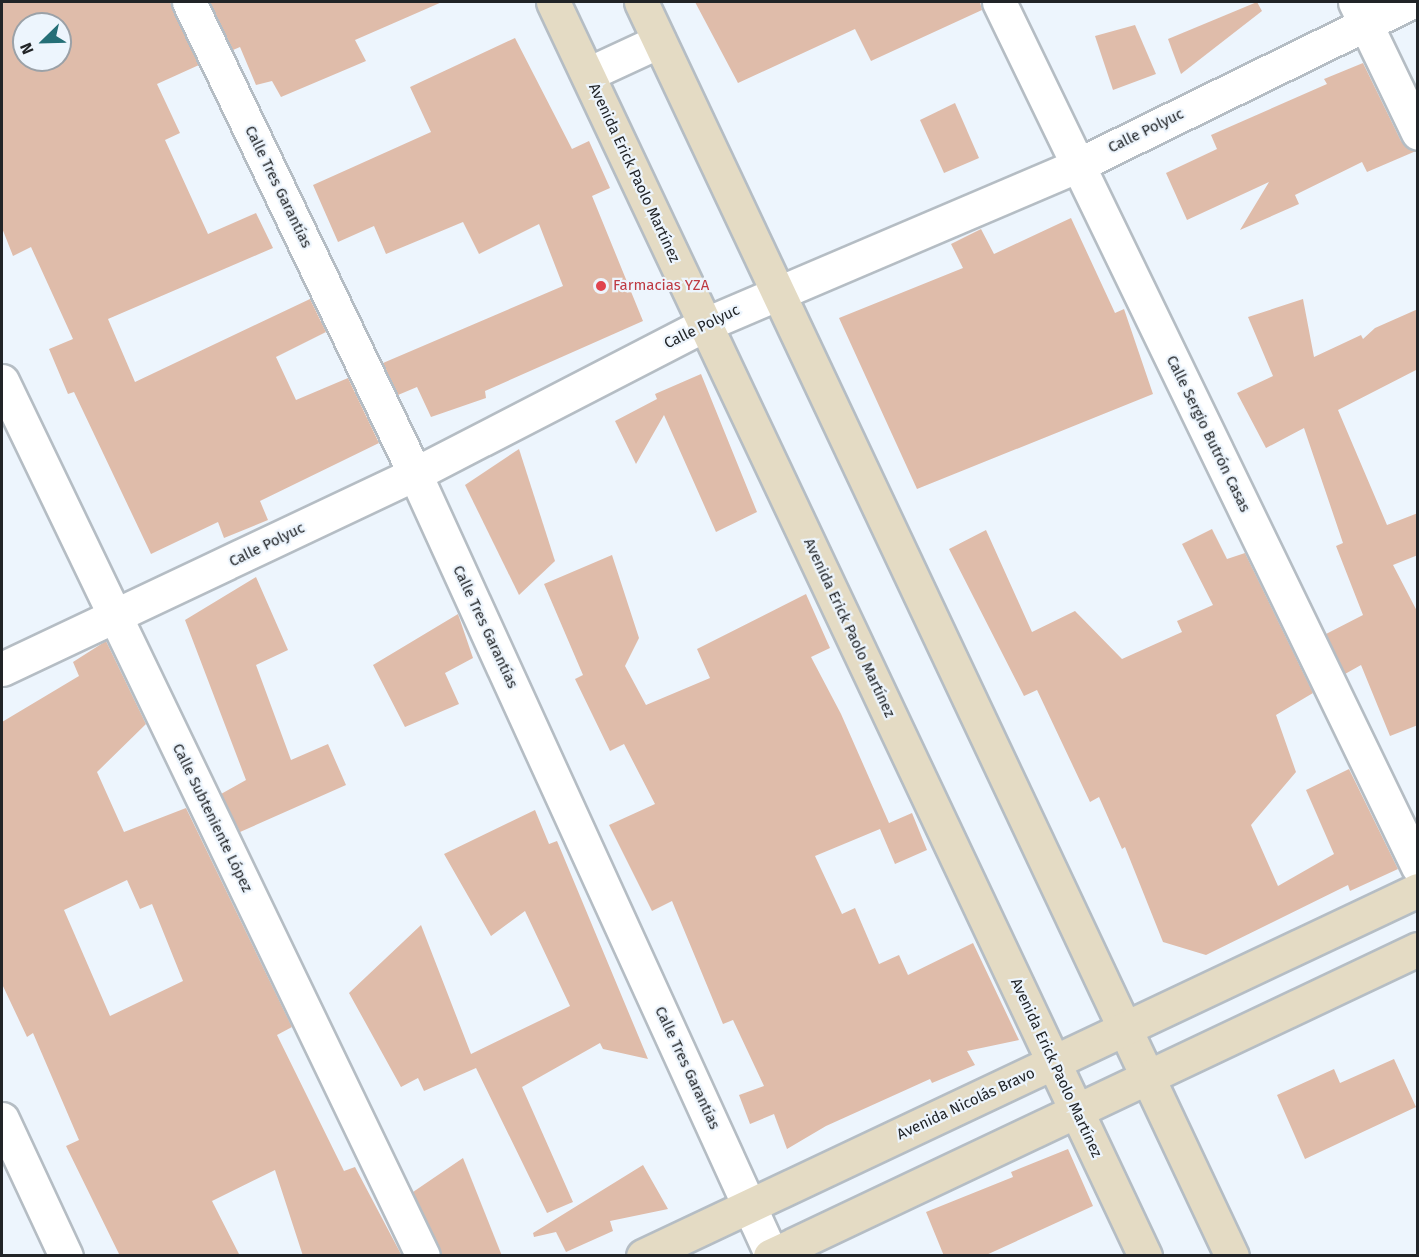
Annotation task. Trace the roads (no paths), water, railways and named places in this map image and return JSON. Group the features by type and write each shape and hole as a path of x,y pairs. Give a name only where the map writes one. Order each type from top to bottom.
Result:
{"main road":[{"name":"Avenida Erick Paolo Martínez","path":"553,2 1145,1256"},
{"path":"641,2 1232,1256"},
{"name":"Avenida Nicolás Bravo","path":"644,1256 1418,890"},
{"path":"771,1255 1418,949"}],"street":[{"name":"Calle Tres Garantías","path":"189,2 415,474 771,1255"},
{"name":"Calle Sergio Butrón Casas","path":"999,2 1418,867"},
{"name":"Calle Polyuc","path":"2,669 115,618 415,474 706,324 777,291 1078,165 1360,13 1410,2"},
{"path":"1360,13 1418,133"},
{"path":"588,74 659,41"},
{"name":"Calle Subteniente López","path":"2,381 423,1256"},
{"path":"2,1119 66,1256"}],"place":[{"name":"Farmacias YZA","path":"601,286"}]}
